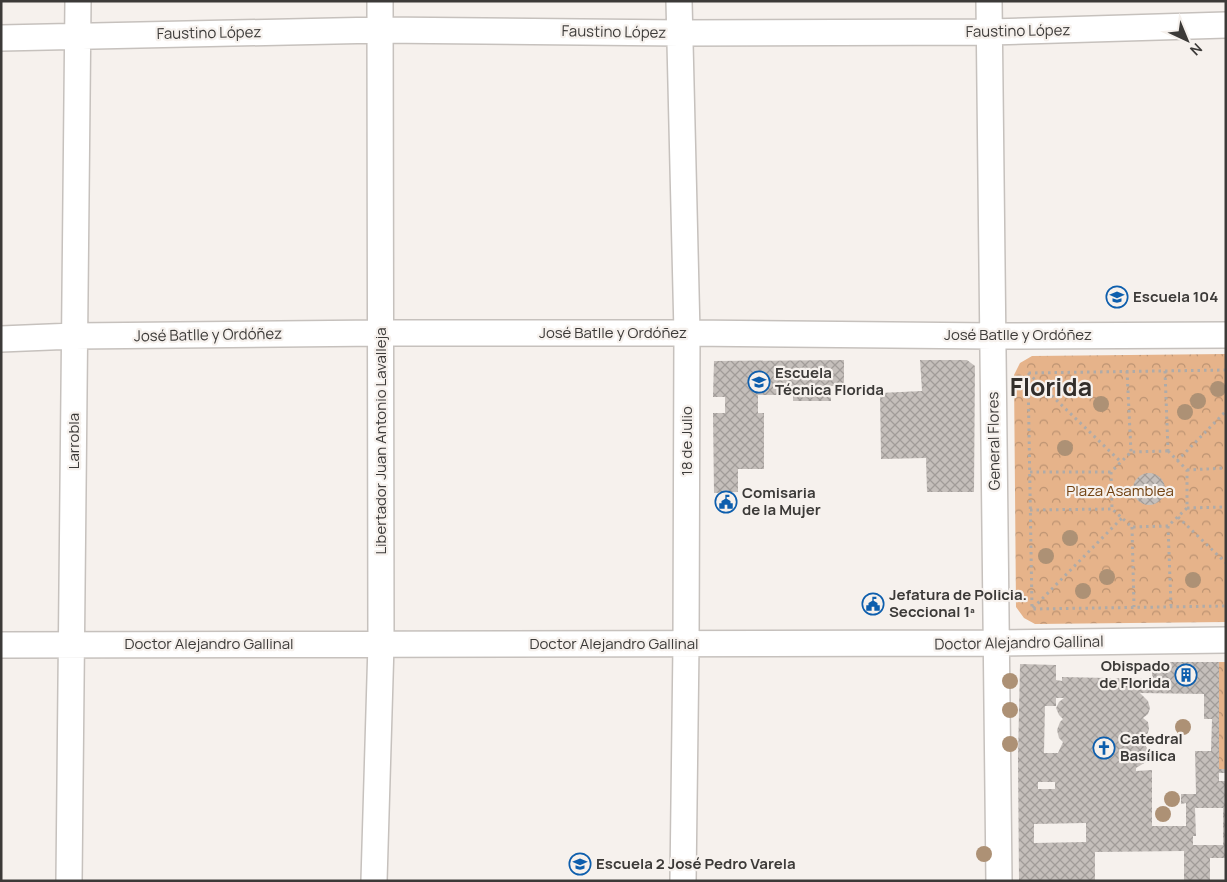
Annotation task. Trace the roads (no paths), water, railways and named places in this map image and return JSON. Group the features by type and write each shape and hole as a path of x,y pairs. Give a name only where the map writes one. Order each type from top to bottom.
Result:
{"street":[{"name":"Larrobla","path":"70,881 78,1"},
{"name":"Libertador Juan Antonio Lavalleja","path":"374,881 381,644 380,1"},
{"name":"18 de Julio","path":"679,1 687,333 686,644 682,881"},
{"name":"General Flores","path":"989,1 1000,881"},
{"name":"Faustino López","path":"1,38 380,30 680,33 990,32 1226,25"},
{"name":"José Batlle y Ordóñez","path":"1,339 74,336 382,333 993,336 1226,335"},
{"name":"Doctor Alejandro Gallinal","path":"1,645 997,643 1226,640"}],"place":[{"name":"Escuela 104","path":"1117,297"},
{"name":"Escuela Técnica Florida","path":"759,382"},
{"name":"Comisaria de la Mujer","path":"726,502"},
{"name":"Jefatura de Policia. Seccional 1ª","path":"873,604"},
{"name":"Obispado de Florida","path":"1186,675"},
{"name":"Catedral Basílica","path":"1104,748"},
{"name":"Escuela 2 José Pedro Varela","path":"580,864"}],"district":[{"name":"Florida","path":"1051,387"}],"park label":[{"name":"Plaza Asamblea","path":"1120,491"}]}
